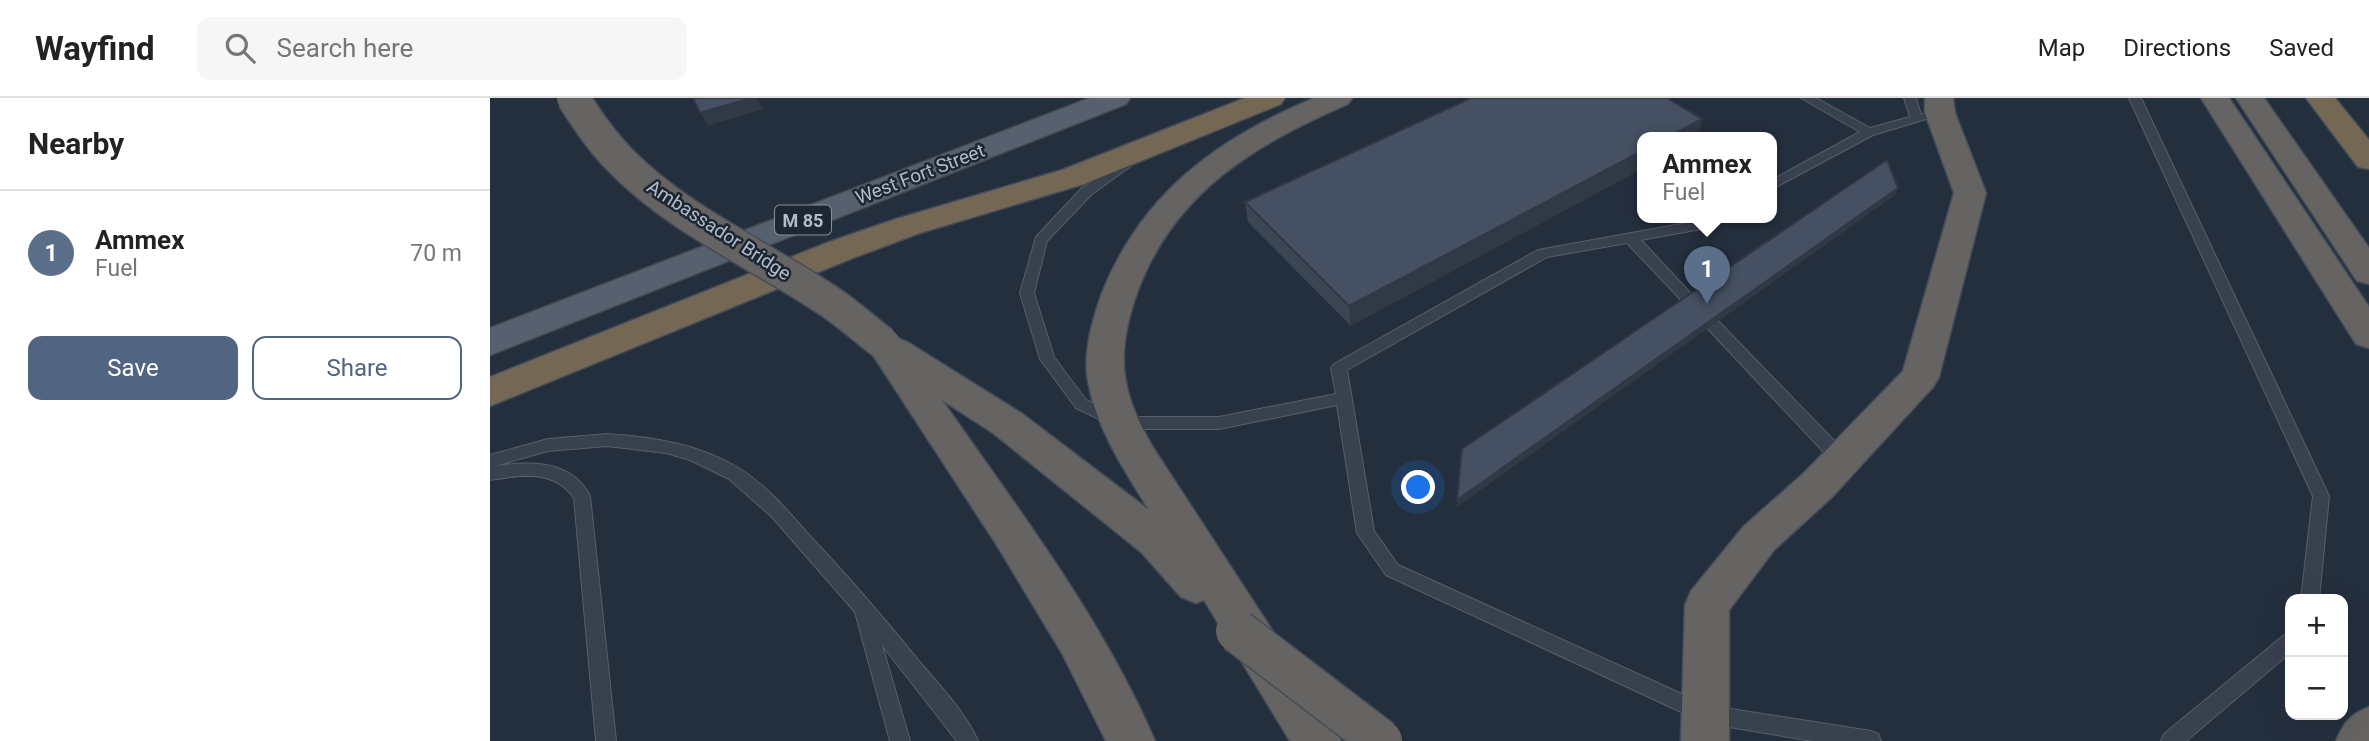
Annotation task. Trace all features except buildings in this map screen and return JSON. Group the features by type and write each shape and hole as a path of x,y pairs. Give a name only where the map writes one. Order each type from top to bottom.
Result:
{"highway":[{"name":"Ambassador Bridge","path":"573,98 583,116 607,146 645,182 703,223 825,299 883,343"},
{"path":"490,392 841,250 908,226 1073,177 1271,98"},
{"path":"1317,741 1137,456 1114,409 1107,379 1106,349 1121,287 1144,238 1181,194 1230,152 1298,114 1339,98"},
{"path":"2215,98 2369,335"},
{"path":"2250,98 2369,273"},
{"path":"2320,98 2369,160"},
{"path":"1705,727 1707,605 1759,538 1818,485 1920,377 1970,193 1926,107"},
{"path":"883,343 1007,423 1156,539 1334,741"},
{"path":"883,343 1028,558 1079,640 1131,741"},
{"path":"1237,631 1381,741"},
{"path":"2360,741 2369,730"}],"main road":[{"name":"West Fort Street","path":"490,342 1116,98"}],"lane":[{"path":"1807,98 1869,132"},
{"path":"2136,98 2321,496 2311,594"},
{"path":"1777,182 1869,132 1926,107"},
{"path":"1144,150 1087,191 1041,240 1027,293 1047,359 1081,404 1121,423 1219,423 1344,397"},
{"path":"1701,223 1543,253 1339,368 1366,533 1392,570 1705,727 1871,741"},
{"path":"1630,237 1689,300"},
{"path":"1713,325 1842,460"},
{"path":"490,461 537,448 610,438 663,446 722,467 771,504 861,603 957,723 968,741"},
{"path":"490,473 544,470 562,475 575,483 582,496 606,741"},
{"path":"861,603 899,740"},
{"path":"2171,741 2285,646"}],"place":[{"name":"Ammex","path":"1707,304"}]}
